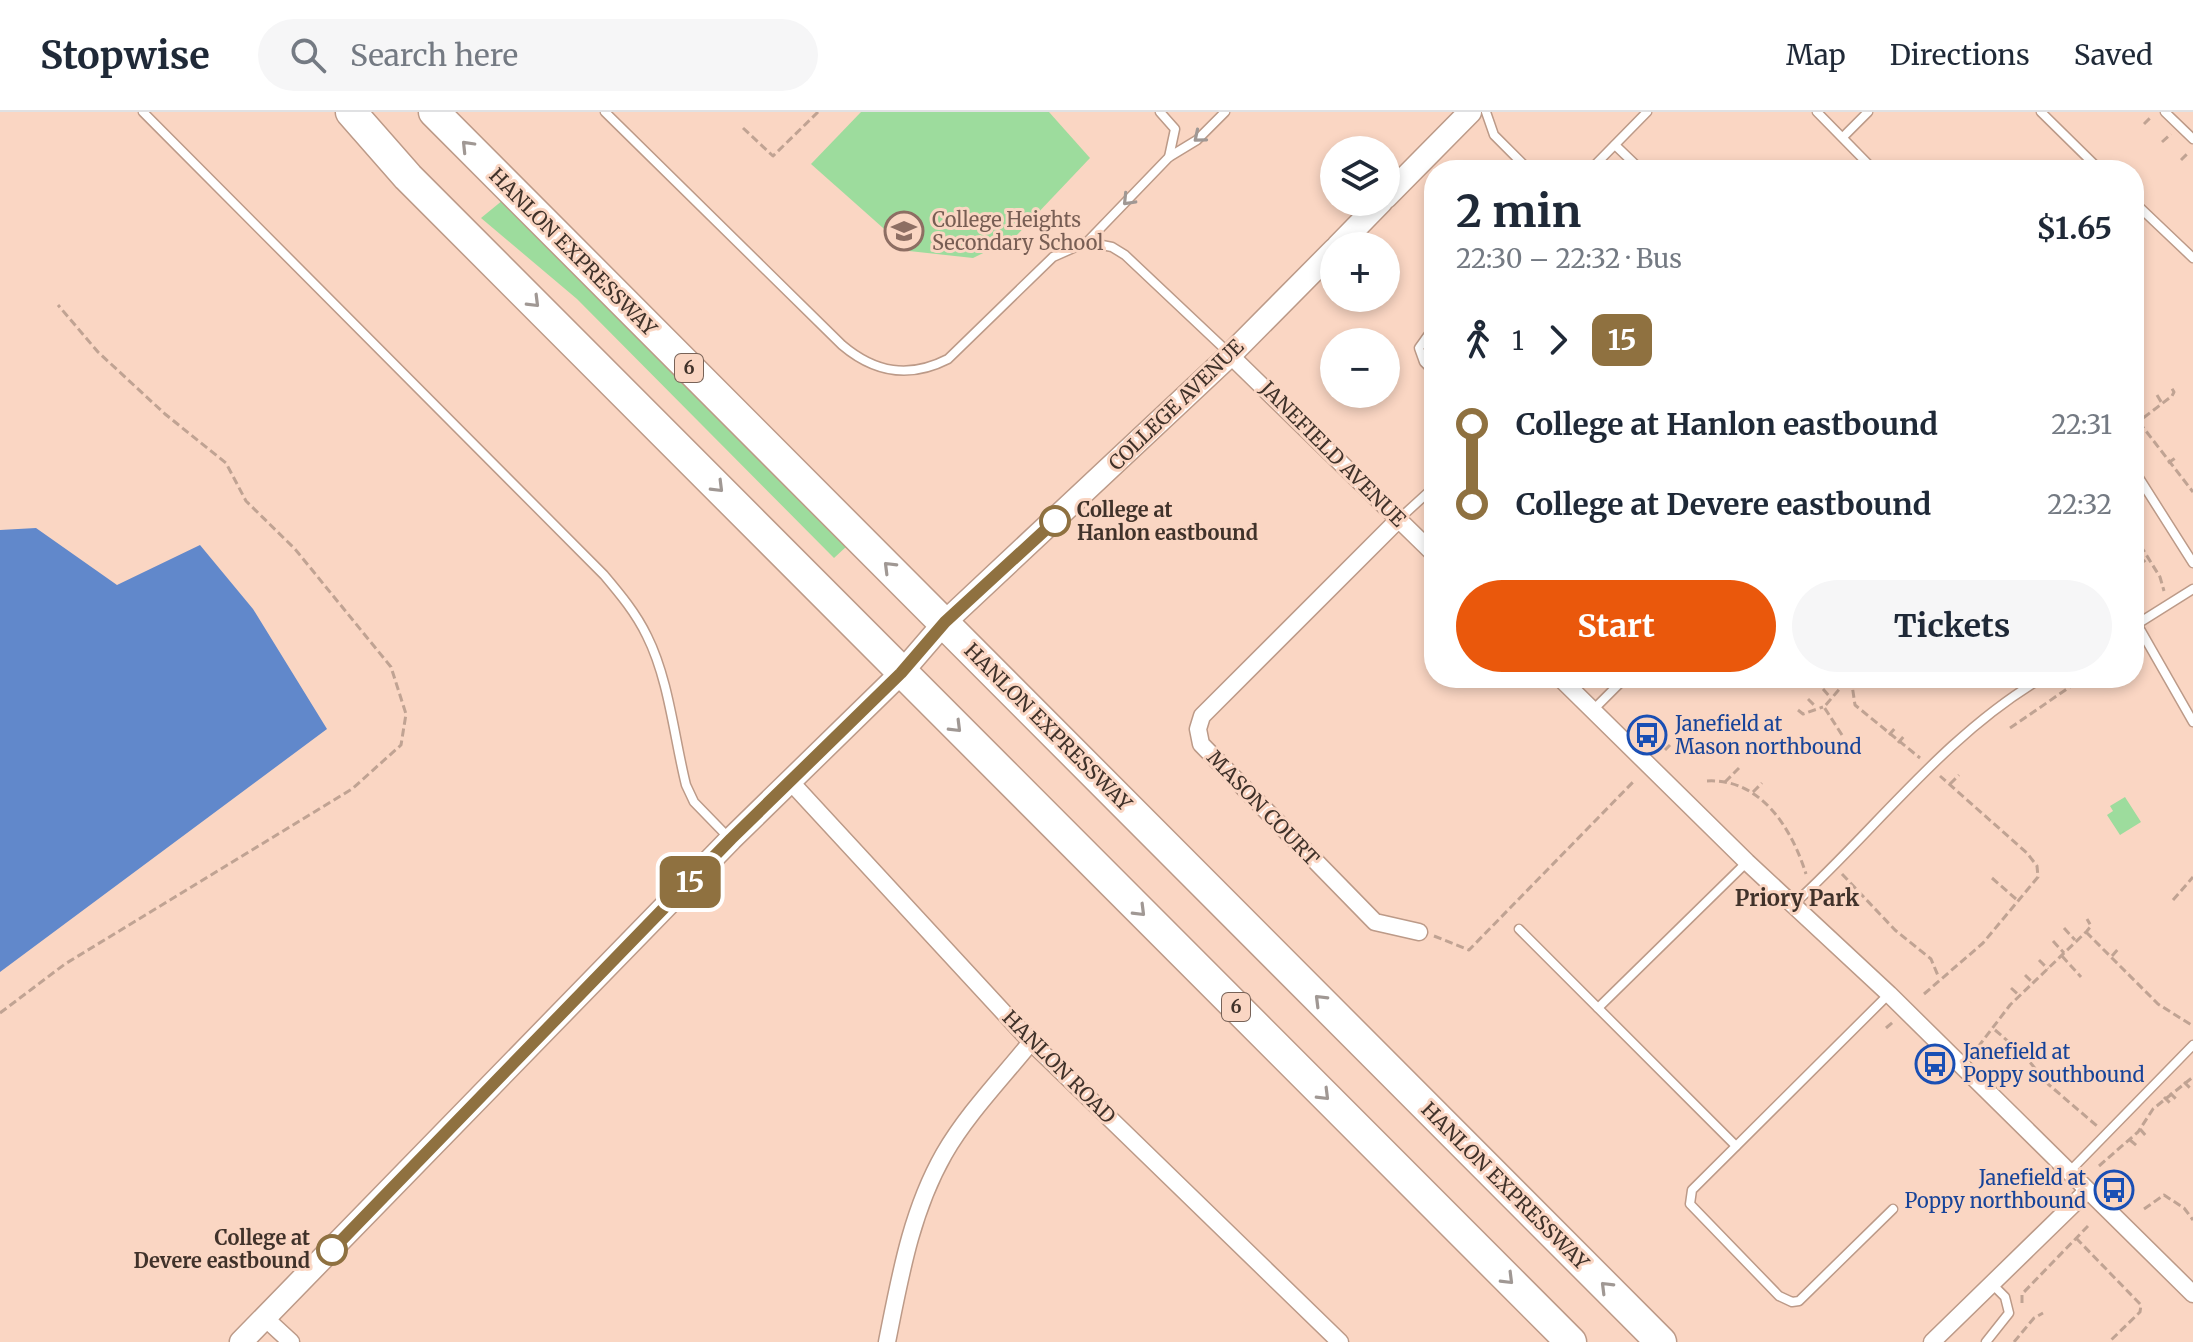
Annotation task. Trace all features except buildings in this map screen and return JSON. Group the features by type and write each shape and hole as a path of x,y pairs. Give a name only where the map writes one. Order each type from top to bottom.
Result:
{"highway":[{"name":"6","path":"351,112 418,187 1571,1342"},
{"name":"HANLON EXPRESSWAY","path":"434,112 1661,1342"}],"main road":[{"path":"1400,183 1470,112"},
{"name":"COLLEGE AVENUE","path":"1352,232 1367,216"},
{"name":"COLLEGE AVENUE","path":"241,1342 789,780 901,673 945,622 1230,355 1320,264"}],"street":[{"name":"JANEFIELD AVENUE","path":"1230,355 1424,544"},
{"name":"MASON COURT","path":"1399,519 1202,716 1198,729 1201,744 1375,922 1419,932"},
{"path":"1570,688 1747,862 1795,903 1889,994 2193,1294"},
{"name":"HANLON ROAD","path":"789,780 1031,1042 1340,1342"},
{"path":"887,1342 905,1254 931,1179 961,1130 1031,1042"},
{"path":"1940,1339 1991,1283 2087,1191"},
{"path":"265,1318 291,1342"}],"lane":[{"path":"143,112 604,575 626,602 647,636 657,662 686,785 694,802 731,839"},
{"path":"605,112 842,345 878,369 915,371 948,359 1053,257 1074,245 1087,242 1112,247 1125,255 1230,355"},
{"path":"1160,112 1175,129 1169,157"},
{"path":"1087,242 1169,157 1197,140 1225,112"},
{"path":"1486,112 1494,135 1519,160"},
{"path":"1600,160 1647,112"},
{"path":"1817,112 1865,160"},
{"path":"1843,137 1868,112"},
{"path":"2041,112 2090,160"},
{"path":"2165,112 2193,139"},
{"path":"1615,145 1631,160"},
{"path":"2144,211 2193,258"},
{"path":"1424,341 1419,348 1424,362"},
{"path":"2144,486 2193,563"},
{"path":"1399,519 1424,496"},
{"path":"2144,619 2193,589"},
{"path":"2144,640 2193,722"},
{"path":"1593,710 1615,688"},
{"path":"1795,903 1930,767 2000,707 2028,688"},
{"path":"1598,1008 1747,862"},
{"path":"1519,929 1736,1146"},
{"path":"1889,994 1692,1190 1690,1204 1785,1299 1799,1301 1893,1209"},
{"path":"2068,1173 2193,1045"},
{"path":"1986,1342 2009,1313 2005,1297 1991,1283"}],"path":[{"path":"743,128 773,156 818,112"},
{"path":"2144,124 2152,116"},
{"path":"2162,142 2171,134"},
{"path":"2181,160 2189,152"},
{"path":"0,1013 65,964 352,789 401,745 406,714 391,667 295,549 246,501 226,463 165,414 98,352 58,305"},
{"path":"2144,418 2163,405 2174,392 2171,387"},
{"path":"2157,395 2163,405"},
{"path":"2145,408 2149,415"},
{"path":"2144,430 2180,479 2192,490"},
{"path":"2153,443 2160,438"},
{"path":"2162,455 2169,451"},
{"path":"2168,463 2177,457"},
{"path":"2180,479 2187,474"},
{"path":"2144,552 2157,571 2170,603"},
{"path":"2144,561 2148,558"},
{"path":"2149,576 2157,571"},
{"path":"1833,688 1836,691"},
{"path":"1824,707 1839,688"},
{"path":"1851,688 1851,696 1865,714 1970,802 1995,828 2026,852 2037,866 2038,877 1983,943 1924,994"},
{"path":"2010,728 2069,688"},
{"path":"2073,688 2077,693"},
{"path":"1823,689 1830,697"},
{"path":"1808,699 1816,707"},
{"path":"2054,700 2058,706"},
{"path":"1798,710 1803,714 1816,707 1824,707"},
{"path":"1824,707 1842,735"},
{"path":"1865,714 1871,708"},
{"path":"2042,709 2046,717"},
{"path":"1873,721 1877,716"},
{"path":"1647,735 1658,723"},
{"path":"1889,735 1896,727"},
{"path":"1898,743 1905,735"},
{"path":"1665,750 1670,745"},
{"path":"1724,782 1739,768"},
{"path":"1949,785 1959,775"},
{"path":"1419,932 1469,950 1635,780"},
{"path":"1707,781 1724,782 1752,793 1769,804 1799,847 1806,879"},
{"path":"1752,793 1762,783"},
{"path":"1970,802 1975,795"},
{"path":"1769,804 1774,797"},
{"path":"1978,811 1983,805"},
{"path":"1985,818 1991,813"},
{"path":"1995,828 2001,822"},
{"path":"1786,829 1793,823"},
{"path":"2014,844 2020,837"},
{"path":"2026,852 2032,845"},
{"path":"1835,865 1893,928 1931,959 1940,980"},
{"path":"1849,882 1855,876"},
{"path":"2173,900 2193,877"},
{"path":"1992,878 2018,900"},
{"path":"1866,901 1871,895"},
{"path":"1882,917 1886,912"},
{"path":"1978,1047 2005,1010 2086,932 2091,926 2087,919"},
{"path":"1893,928 1897,924"},
{"path":"2064,928 2076,942"},
{"path":"2086,932 2150,997 2193,1026"},
{"path":"1910,942 1915,938"},
{"path":"2053,941 2081,977"},
{"path":"1922,951 1928,945"},
{"path":"2112,956 2119,948"},
{"path":"2039,960 2048,969"},
{"path":"2124,969 2130,963"},
{"path":"2132,978 2138,973"},
{"path":"2025,975 2033,983"},
{"path":"2139,986 2144,980"},
{"path":"2011,988 2020,996"},
{"path":"2150,997 2155,991"},
{"path":"1998,1003 2005,1010"},
{"path":"2168,1011 2173,1004"},
{"path":"2181,1019 2186,1014"},
{"path":"1886,1028 1893,1022"},
{"path":"1994,1029 2025,1053 2043,1075 2105,1134"},
{"path":"2099,1166 2130,1140 2153,1109 2193,1077"},
{"path":"2184,1082 2191,1089"},
{"path":"2170,1093 2178,1101"},
{"path":"2153,1109 2160,1116"},
{"path":"2140,1129 2146,1136"},
{"path":"2130,1140 2137,1146"},
{"path":"2144,1209 2164,1195 2192,1216"},
{"path":"2022,1309 2022,1294 2088,1226"},
{"path":"2076,1238 2141,1305 2140,1312 2109,1342"},
{"path":"2048,1267 2054,1271"},
{"path":"2014,1342 2034,1318 2043,1313"}],"green space":[{"path":"861,112 1049,112 1090,158 1014,238 973,258 909,251 811,164"},
{"path":"503,200 847,546 834,558 577,299 481,218"},
{"path":"2125,797 2141,822 2120,835 2107,815 2113,811 2110,806"}],"water":[{"path":"36,528 117,585 200,545 253,609 327,729 0,972 0,530"}],"bus line":[{"name":"15","path":"332,1250 789,780 901,673 945,622 1055,521"}],"place":[{"name":"College Heights Secondary School","path":"904,231"},
{"name":"College at Hanlon eastbound","path":"1055,521"},
{"name":"Janefield at Mason northbound","path":"1647,735"},
{"name":"Janefield at Poppy southbound","path":"1935,1064"},
{"name":"Janefield at Poppy northbound","path":"2114,1190"},
{"name":"College at Devere eastbound","path":"332,1250"}],"district":[{"name":"Priory Park","path":"1797,898"}]}
